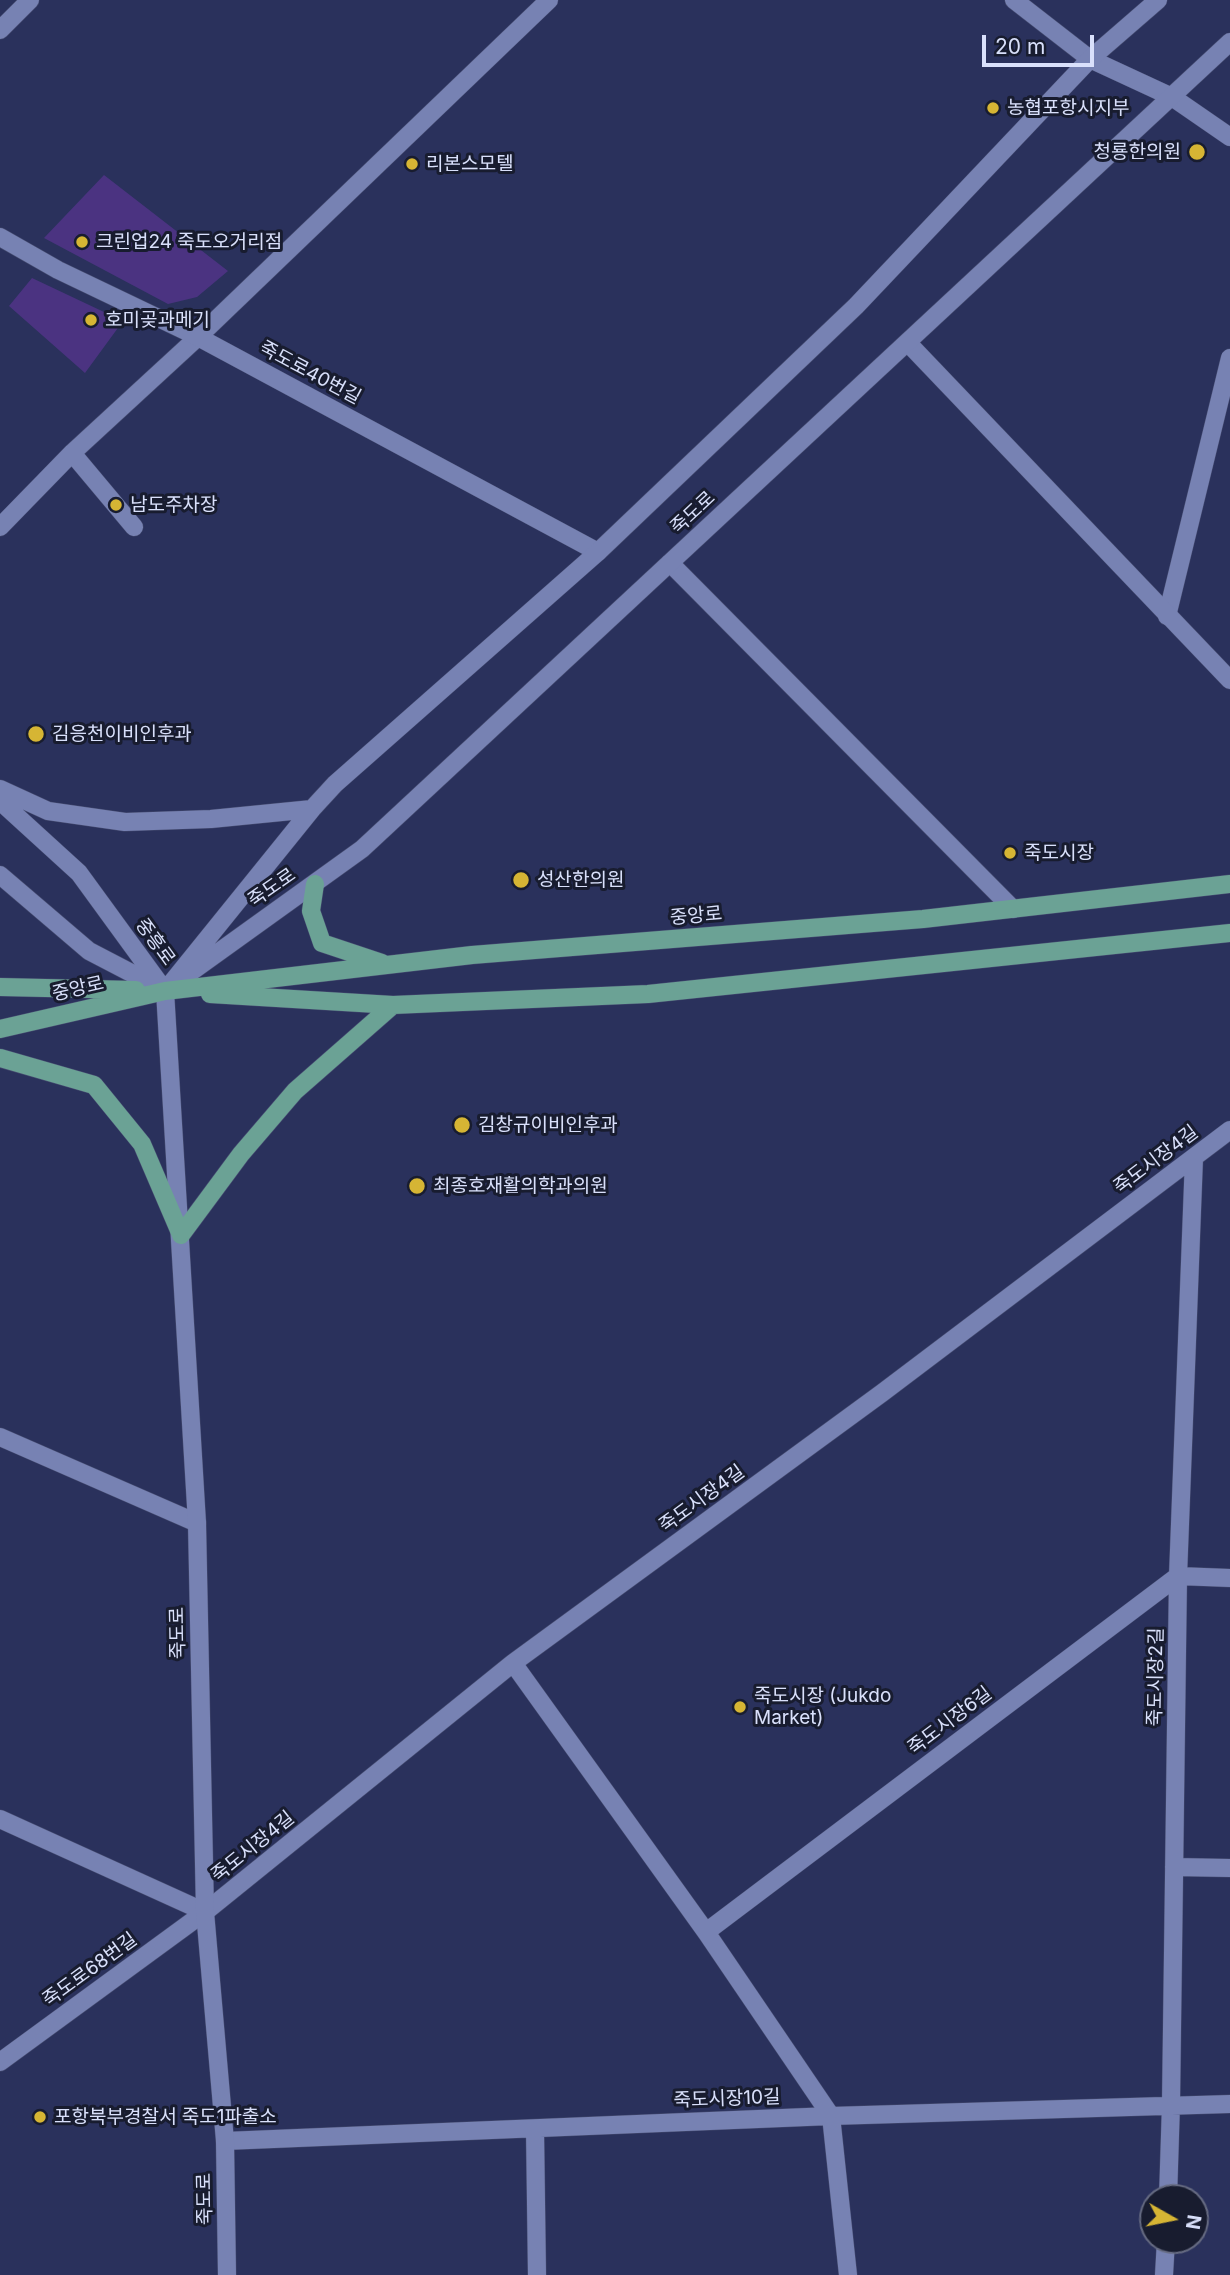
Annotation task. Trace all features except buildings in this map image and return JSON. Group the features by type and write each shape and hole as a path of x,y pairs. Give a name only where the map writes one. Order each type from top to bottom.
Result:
{"main road":[{"path":"315,884 311,911 322,943 389,965"},
{"name":"중앙로","path":"0,1029 164,991 485,954 923,919 1230,884"},
{"name":"중앙로","path":"0,987 164,991 393,1005 648,994 1230,933"},
{"path":"181,1235 241,1154 295,1091 393,1005"},
{"path":"0,1058 94,1085 142,1144 181,1235"}],"street":[{"path":"0,30 30,0"},
{"path":"0,527 72,453 198,337 549,0"},
{"path":"1014,0 1090,59 1172,97 1230,137"},
{"name":"죽도로","path":"227,2275 225,2141 205,1912 197,1523 164,991 335,784 598,552 856,306 1090,59 1158,0"},
{"name":"죽도로","path":"164,991 362,849 1230,42"},
{"name":"죽도로40번길","path":"0,237 58,270 198,337 598,552"},
{"path":"908,342 1230,680"},
{"path":"1167,616 1230,358"},
{"path":"72,453 134,527"},
{"path":"670,564 1013,909"},
{"path":"0,789 48,811 125,822 211,819 312,809"},
{"name":"중흥로","path":"0,802 79,873 164,991"},
{"name":"중흥로","path":"0,875 89,951 164,991"},
{"name":"죽도시장4길","path":"205,1912 513,1664 882,1393 1230,1130"},
{"name":"죽도시장2길","path":"1168,2184 1178,1576 1194,1158"},
{"path":"0,1437 197,1523"},
{"path":"1178,1576 1230,1578"},
{"name":"죽도시장6길","path":"706,1932 1178,1576"},
{"path":"513,1664 706,1932 831,2116 848,2275"},
{"path":"0,1819 205,1912"},
{"path":"1174,1867 1230,1868"},
{"name":"죽도로68번길","path":"0,2062 205,1912"},
{"name":"죽도시장10길","path":"225,2141 831,2116 1230,2104"},
{"path":"535,2129 537,2275"},
{"path":"1164,2275 1165,2254"}],"place":[{"name":"농협포항시지부","path":"993,108"},
{"name":"청룡한의원","path":"1197,152"},
{"name":"리본스모텔","path":"412,164"},
{"name":"크린업24 죽도오거리점","path":"82,242"},
{"name":"호미곶과메기","path":"91,320"},
{"name":"남도주차장","path":"116,505"},
{"name":"김응천이비인후과","path":"36,734"},
{"name":"죽도시장","path":"1010,853"},
{"name":"성산한의원","path":"521,880"},
{"name":"김창규이비인후과","path":"462,1125"},
{"name":"최종호재활의학과의원","path":"417,1186"},
{"name":"죽도시장 (Jukdo Market)","path":"740,1707"},
{"name":"포항북부경찰서 죽도1파출소","path":"40,2117"}]}
